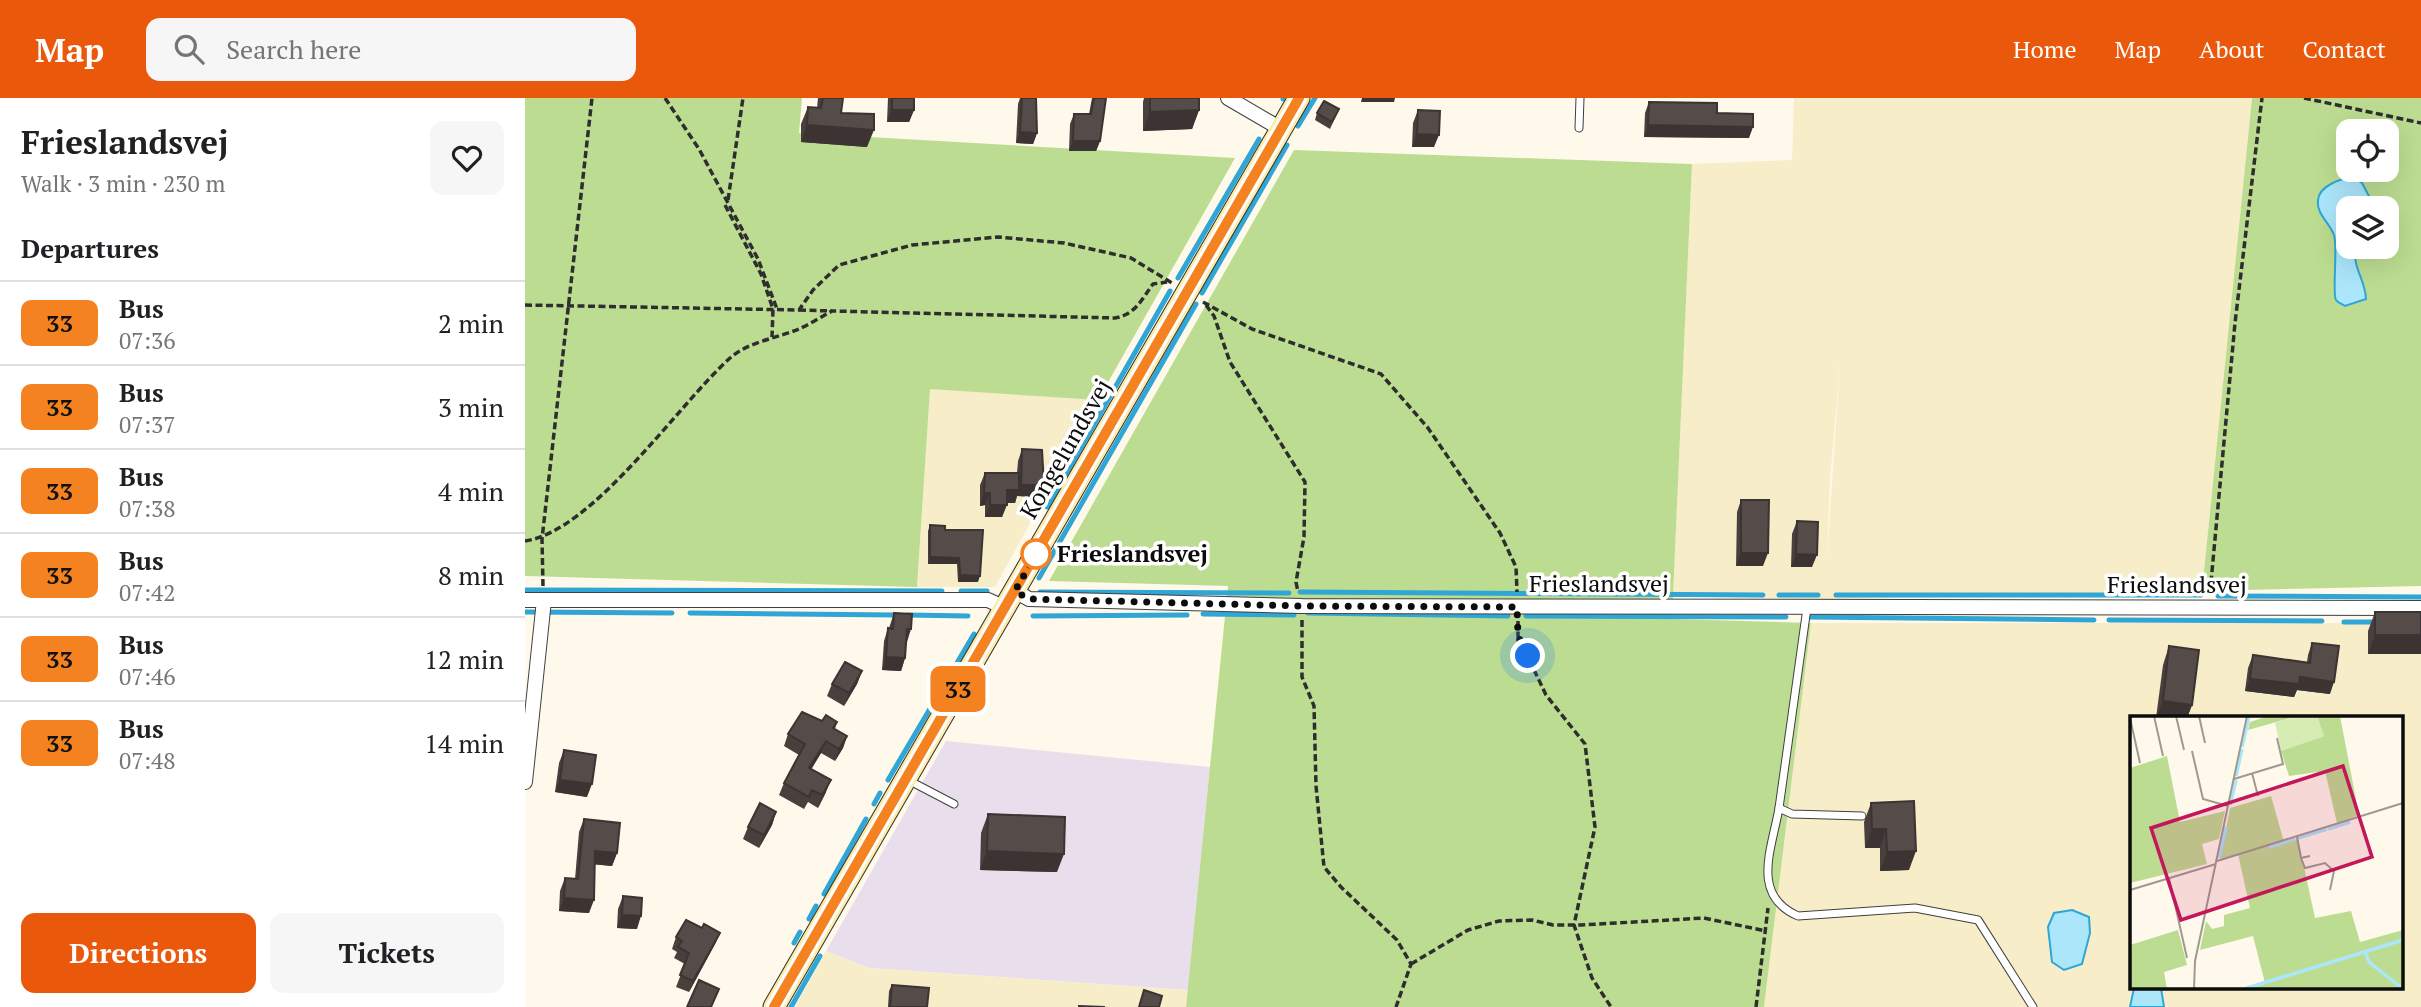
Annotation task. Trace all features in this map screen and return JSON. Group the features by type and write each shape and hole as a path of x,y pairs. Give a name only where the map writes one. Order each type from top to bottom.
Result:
{"street":[{"path":"1229,98 1281,129"},
{"name":"Kongelundsvej","path":"774,1007 1299,98"},
{"name":"Frieslandsvej","path":"525,600 1029,599 1302,606 2421,608"},
{"path":"525,782 544,600"}],"lane":[{"path":"1579,128 1580,98"},
{"path":"1807,608 1767,874 1769,892 1782,909 1798,916 1915,908 1978,920 2033,1007"},
{"path":"906,779 954,804"},
{"path":"1779,808 1792,814 1862,816"}],"path":[{"path":"544,600 542,539 592,98"},
{"path":"665,98 758,259 775,309 772,337"},
{"path":"726,204 743,98"},
{"path":"2208,608 2235,323 2262,98"},
{"path":"2304,98 2421,122"},
{"path":"799,310 813,290 839,265 912,245 998,237 1064,243 1131,258 1203,302 1214,316 1230,362 1305,482 1304,537 1296,582 1302,606 1302,677 1314,706 1316,786 1324,867 1341,887 1397,940 1411,964"},
{"path":"525,304 1115,318 1125,317 1135,309 1153,284 1168,282 1252,329 1381,374 1428,428 1494,523 1516,567 1516,587"},
{"path":"525,541 542,539 562,529 610,485 732,356 772,337 799,329 832,311"},
{"path":"1517,607 1518,636 1546,695 1585,744 1595,827 1574,925 1592,978 1611,1007"},
{"path":"1756,1007 1769,892"},
{"path":"1396,1007 1411,964 1468,930 1499,921 1532,920 1553,925 1574,925 1704,918 1766,932"}],"shaded area":[{"path":"1794,98 2252,98 2202,591 1825,599 1673,596 1692,164 1792,160","holes":["1840,365 1827,557 1830,479"]},
{"path":"930,388 1098,400 995,587 917,587"},
{"path":"1811,623 2421,623 2421,1007 1764,1007"},
{"path":"946,741 1210,767 1188,990 869,968 826,951"},
{"path":"826,951 869,968 1188,990 1186,1007 795,1007"}],"green space":[{"path":"525,98 802,98 799,133 1235,158 1098,400 930,389 917,587 525,576"},
{"path":"2252,98 2421,98 2421,586 2202,591"},
{"path":"1294,150 1692,164 1672,619 1811,623 1764,1007 1186,1007 1228,586 1049,581"}],"water":[{"path":"2336,181 2360,182 2369,196 2336,196 2336,259 2356,259 2366,299 2345,306 2337,301 2335,296 2334,235 2318,205 2319,195"},
{"path":"2072,910 2089,917 2090,933 2082,964 2064,970 2052,962 2048,927 2054,913"},
{"path":"2134,990 2161,990 2164,1007 2130,1007"}],"building":[{"path":"823,98 843,98 841,113 874,114 874,130 807,125 808,107 821,108"},
{"path":"892,98 914,98 914,110 892,110"},
{"path":"1022,98 1036,98 1037,133 1020,132"},
{"path":"1094,98 1106,98 1100,141 1073,141 1074,114 1091,114"},
{"path":"1150,98 1199,98 1199,110 1150,112"},
{"path":"1324,101 1339,109 1332,122 1317,113"},
{"path":"1649,102 1717,103 1717,113 1753,114 1753,127 1648,125"},
{"path":"1418,110 1440,111 1439,135 1417,134"},
{"path":"1022,449 1042,450 1044,485 1021,485"},
{"path":"985,473 1019,473 1019,490 1007,490 1007,505 990,505 990,493 984,493"},
{"path":"1741,500 1769,500 1768,553 1741,553"},
{"path":"1797,521 1818,522 1817,555 1796,554"},
{"path":"930,525 945,526 945,530 983,530 980,576 960,575 959,558 930,557"},
{"path":"2375,612 2421,612 2421,635 2375,635"},
{"path":"894,613 912,614 911,629 907,629 905,658 886,657 888,628 893,629"},
{"path":"2312,643 2339,646 2334,682 2300,677 2299,684 2250,679 2253,655 2310,663"},
{"path":"2169,646 2199,650 2192,705 2163,701"},
{"path":"845,662 862,671 849,693 832,684"},
{"path":"802,712 822,721 826,715 837,722 833,728 847,736 839,749 826,741 809,768 831,780 822,795 812,790 809,797 784,783 805,744 788,734"},
{"path":"564,750 596,755 592,784 560,780"},
{"path":"1914,801 1916,851 1887,852 1886,829 1872,829 1871,803"},
{"path":"760,803 776,812 764,835 748,827"},
{"path":"988,814 1065,817 1064,854 987,851"},
{"path":"584,819 620,823 617,853 595,851 594,900 564,898 565,878 578,879"},
{"path":"623,896 642,898 641,916 622,915"},
{"path":"686,920 702,928 704,924 720,933 693,981 680,975 689,953 678,947 682,941 676,937"},
{"path":"699,980 719,989 711,1007 687,1007"},
{"path":"892,985 929,988 927,1007 890,1007"},
{"path":"1144,990 1162,996 1159,1007 1139,1007"}],"waterway":[{"path":"1298,126 1315,98"},
{"path":"1178,278 1259,139"},
{"path":"1202,293 1287,145"},
{"path":"1047,507 1170,291"},
{"path":"1039,578 1196,304"},
{"path":"525,590 942,591"},
{"path":"961,591 987,591"},
{"path":"1040,592 1289,593"},
{"path":"1300,592 1763,595"},
{"path":"1779,595 1818,595"},
{"path":"1836,595 2201,595"},
{"path":"2218,596 2421,597"},
{"path":"525,612 672,613"},
{"path":"690,613 897,615"},
{"path":"1308,613 1508,616"},
{"path":"1203,614 1294,615"},
{"path":"907,615 968,616"},
{"path":"1033,616 1187,615"},
{"path":"1526,616 1786,617"},
{"path":"1808,617 2094,620"},
{"path":"2109,620 2322,621"},
{"path":"2344,622 2376,622"},
{"path":"888,780 974,634"},
{"path":"874,804 880,793"},
{"path":"824,894 866,819"},
{"path":"809,919 816,906"},
{"path":"794,943 800,932"},
{"path":"791,1007 820,956"}],"bus line":[{"name":"33","path":"774,1007 1299,98"}],"place":[{"name":"Frieslandsvej","path":"1036,554"}],"route":[{"path":"1036,554 1015,591 1029,599 1302,606 1517,607 1518,636 1528,656"}]}
